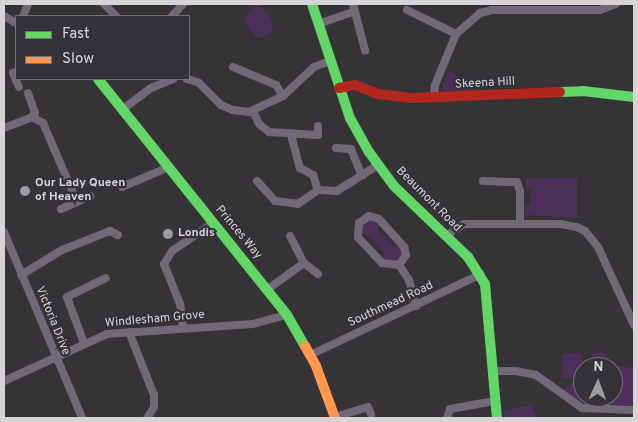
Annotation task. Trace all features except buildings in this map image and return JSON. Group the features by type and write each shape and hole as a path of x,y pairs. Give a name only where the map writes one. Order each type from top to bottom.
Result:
{"street":[{"path":"104,4 115,15"},
{"path":"173,15 183,4"},
{"name":"Beaumont Road","path":"312,4 350,118 378,165 394,186 447,235 480,274 488,296 494,401 497,418"},
{"path":"434,98 435,85 456,34 471,18 492,10 600,10 616,4"},
{"path":"318,24 354,7 366,50"},
{"path":"407,10 456,34"},
{"path":"4,16 15,22"},
{"path":"190,80 199,83 221,104 233,110 253,111 283,96 314,67 330,61"},
{"path":"233,67 276,85 283,96"},
{"path":"16,80 19,87"},
{"name":"Princes Way","path":"99,80 287,315 310,355 335,418"},
{"path":"123,109 151,88 171,80"},
{"name":"Skeena Hill","path":"339,88 354,86 389,96 434,98 583,92 634,97"},
{"path":"4,128 32,117 35,113 28,93"},
{"path":"253,111 263,129 291,135 318,134 318,126"},
{"path":"32,117 43,123 77,202"},
{"path":"291,135 300,168 314,175 318,190"},
{"path":"336,148 351,149 362,176"},
{"path":"257,181 266,194 281,204 298,204 318,190 336,191 378,165"},
{"path":"122,187 169,167"},
{"path":"483,181 517,182 520,191 520,224"},
{"path":"61,209 90,196"},
{"path":"399,265 406,255 402,242 379,219 369,216 362,219 357,231 362,243 382,263 399,265 409,280 416,306"},
{"path":"183,328 180,304 164,264 172,251 213,223"},
{"path":"447,235 464,224 561,224 585,231 598,247 634,324"},
{"path":"21,275 62,250 110,231 118,235"},
{"name":"Victoria Drive","path":"4,232 54,356 82,418"},
{"path":"290,236 304,264 318,274"},
{"path":"268,289 304,264"},
{"name":"Southmead Road","path":"310,355 480,274"},
{"path":"84,343 67,297 106,278"},
{"name":"Windlesham Grove","path":"4,381 54,356 107,334 254,324 287,315"},
{"path":"129,332 154,395 152,416"},
{"path":"492,371 523,371 536,375 582,408 634,410"},
{"path":"447,418 450,409 494,401"},
{"path":"335,418 368,407 371,414"}],"shaded area":[{"path":"257,4 270,16 273,27 272,32 262,37 256,37 243,20"},
{"path":"450,71 477,90 445,92 442,84"},
{"path":"526,178 577,178 577,218 525,215 525,205 531,205 531,188 526,188"},
{"path":"367,219 379,224 377,230 396,248 401,244 403,254 397,261 383,259 385,252 365,233 359,234 360,225"},
{"path":"595,351 603,351 608,356 590,357"},
{"path":"562,353 582,353 582,357 573,357 573,379 562,378"},
{"path":"623,367 634,368 634,405 623,405"},
{"path":"573,382 573,398 562,389"},
{"path":"531,405 537,418 505,418 503,411"}],"traffic: fast":[{"path":"312,4 350,118 369,152 394,186 468,257 485,284 497,418"},
{"path":"99,80 287,315 305,346"},
{"path":"560,92 583,91 634,97"}],"traffic: slow":[{"path":"305,346 316,366 335,418"}],"traffic: jam":[{"path":"339,88 355,85 378,94 412,98 560,92"}],"place":[{"name":"Our Lady Queen of Heaven","path":"25,191"},
{"name":"Londis","path":"168,234"}]}
